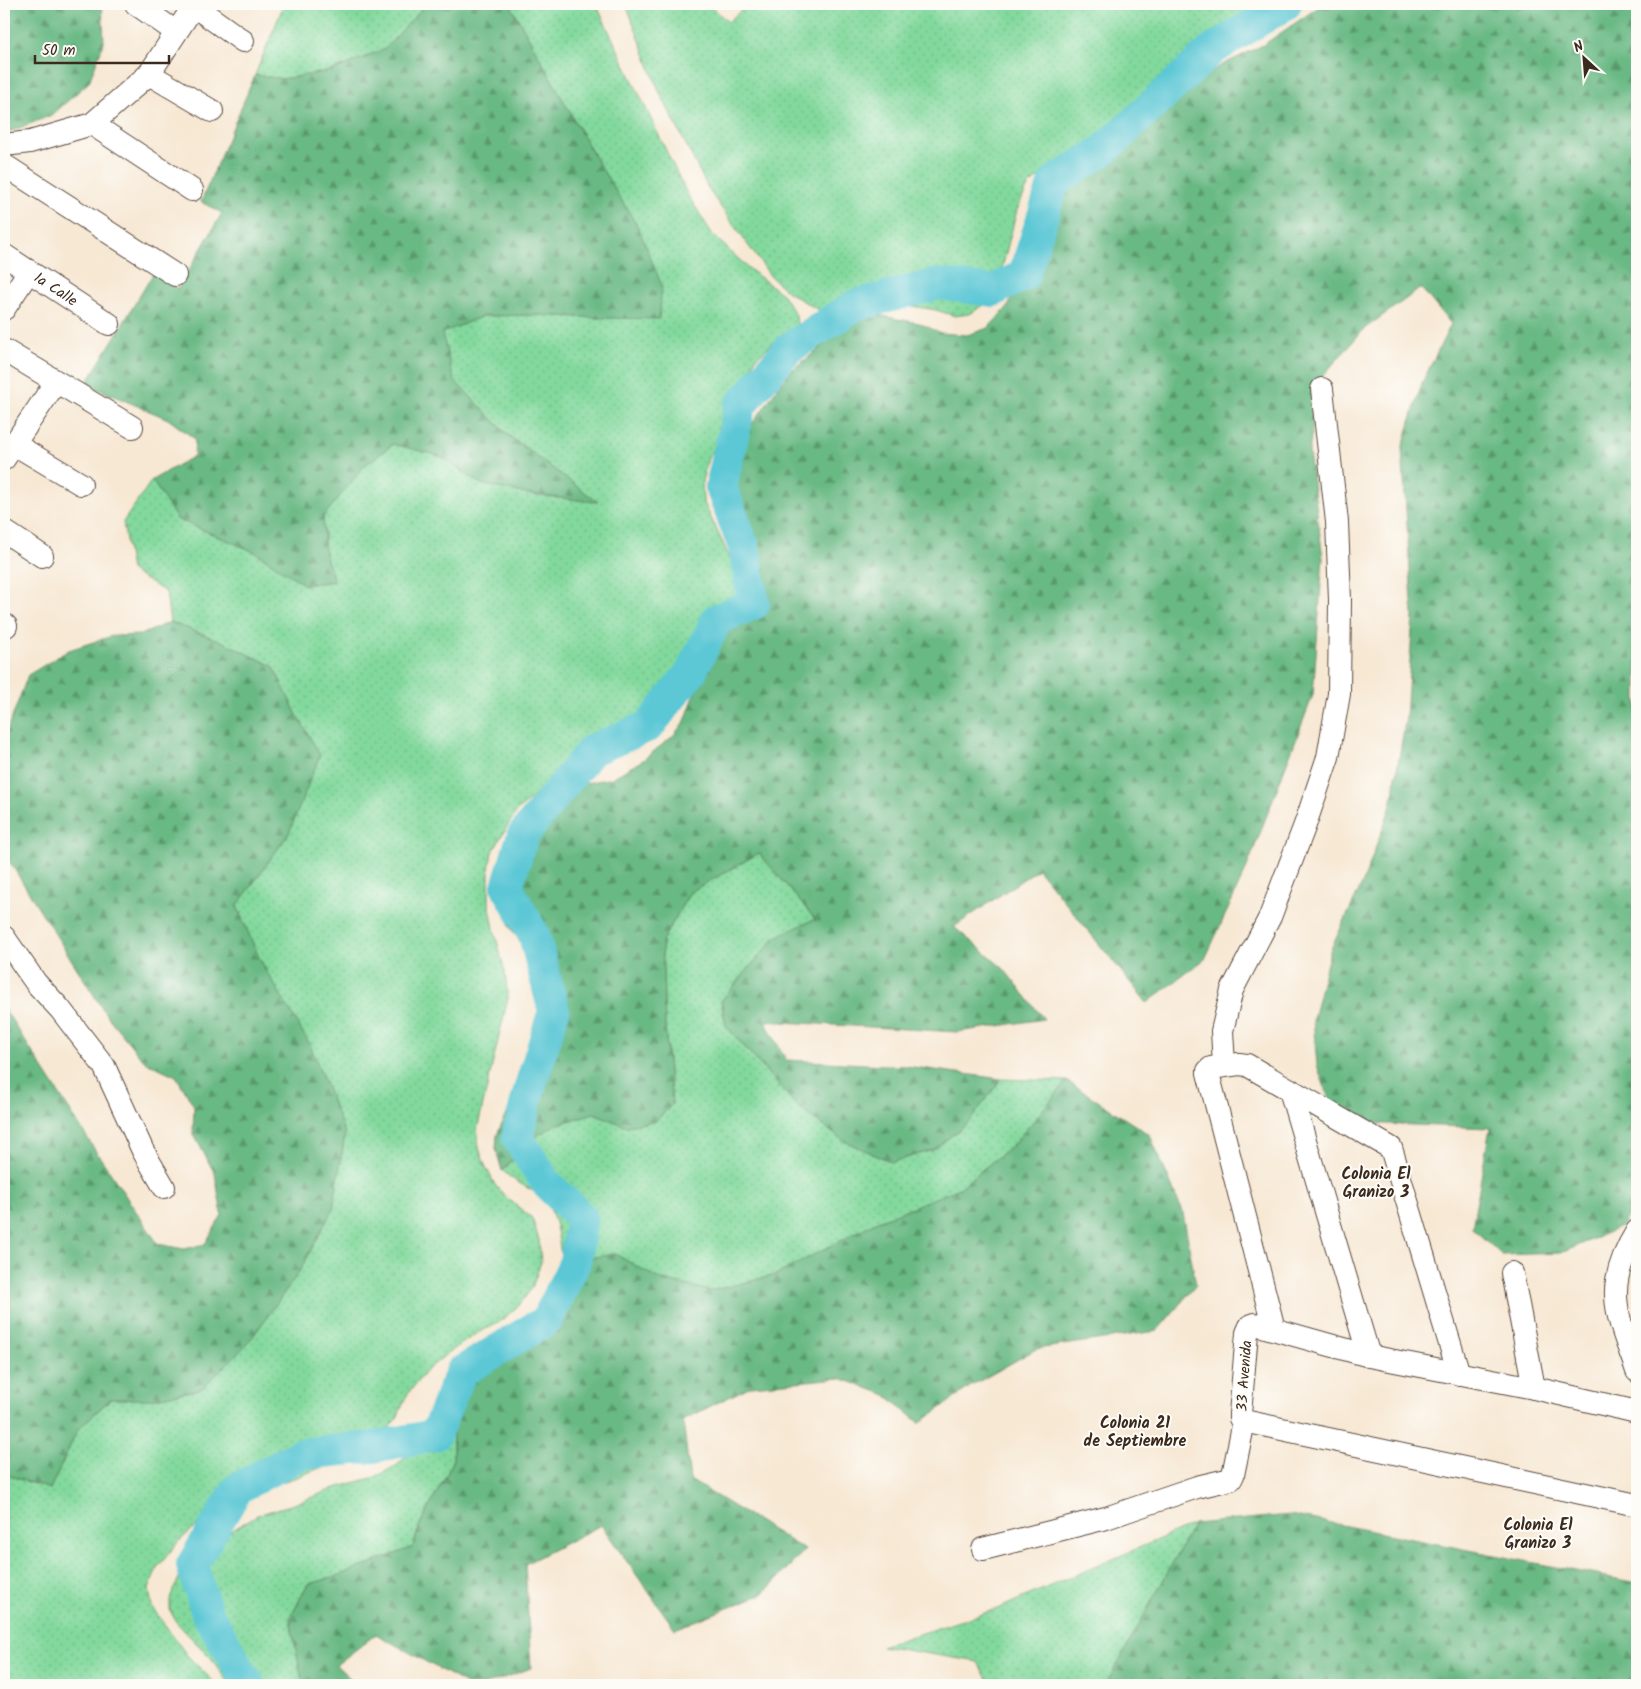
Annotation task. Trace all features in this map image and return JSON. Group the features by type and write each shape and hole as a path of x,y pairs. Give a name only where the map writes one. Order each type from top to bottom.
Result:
{"street":[{"path":"136,4 176,32"},
{"path":"4,146 30,142 92,124 149,74 195,5 244,41"},
{"path":"149,74 212,111"},
{"path":"92,124 192,190"},
{"path":"4,165 174,275"},
{"name":"1a Calle","path":"4,255 109,324"},
{"path":"4,309 29,271"},
{"path":"4,350 132,427"},
{"path":"56,382 9,452 81,484"},
{"path":"1224,1065 1222,1031 1232,990 1270,917 1305,825 1328,757 1339,694 1340,600 1337,522 1322,389"},
{"path":"4,530 42,556"},
{"path":"4,937 36,983 60,1009 104,1066 143,1151 164,1187"},
{"path":"1274,1329 1208,1073 1211,1068 1224,1065 1247,1065 1391,1148 1459,1374"},
{"path":"1290,1090 1369,1356"},
{"path":"1637,1231 1618,1274 1616,1296 1620,1320 1637,1371"},
{"path":"1512,1272 1534,1388"},
{"name":"33 Avenida","path":"1637,1412 1534,1388 1369,1356 1255,1324 1250,1326 1247,1333 1240,1414 1240,1418 1244,1421 1637,1505"},
{"path":"983,1549 1106,1518 1197,1487 1231,1479 1244,1421"}],"green space":[{"path":"4,4 102,4 104,42 89,82 52,115 9,132 4,128"},
{"path":"284,4 426,4 386,49 331,71 283,79 255,75"},
{"path":"426,4 510,4 594,156 638,227 662,286 659,319 537,315 483,316 442,333 454,380 508,435 598,502 532,495 481,484 440,456 393,444 364,466 323,517 325,555 334,581 305,585 255,552 177,519 152,480 194,456 195,439 168,419 86,384 153,274 178,289 222,213 201,202 255,75 283,79 331,71 385,49"},
{"path":"510,4 596,4 686,192 713,235 747,267 783,295 796,315 797,325 778,338 756,358 748,376 739,408 721,440 708,458 702,481 703,501 731,560 738,581 738,595 708,617 693,636 664,717 655,731 625,749 597,758 558,775 516,812 492,852 489,870 489,903 505,972 508,998 477,1130 479,1148 495,1185 507,1198 532,1218 539,1240 541,1262 532,1288 518,1306 497,1324 479,1332 426,1371 407,1395 397,1418 376,1444 297,1477 234,1498 211,1513 178,1542 158,1567 149,1588 152,1607 186,1654 217,1685 4,1685 4,1474 50,1489 78,1429 111,1399 150,1399 201,1389 249,1342 299,1272 333,1209 345,1134 310,1045 260,960 237,906 289,833 295,711 273,666 221,641 170,622 166,592 131,571 123,522 152,480 177,519 255,552 305,585 334,581 325,555 323,517 364,466 393,444 440,456 481,484 532,495 597,502 508,435 454,380 441,333 483,316 537,315 601,318 638,227 594,156"},
{"path":"626,4 709,4 728,22 748,4 1279,4 1223,42 1157,90 1083,148 1028,186 1017,210 998,284 986,304 969,314 955,316 936,310 899,304 820,311 788,292 771,277 710,192 659,91"},
{"path":"1323,4 1637,4 1637,1201 1621,1227 1561,1253 1502,1255 1472,1228 1490,1128 1337,1122 1317,1065 1313,1019 1330,951 1363,882 1391,806 1406,717 1413,616 1402,449 1422,383 1451,324 1421,288 1364,329 1319,380 1309,452 1323,558 1313,695 1245,872 1205,959 1147,1003 1038,869 954,927 1003,968 1044,1019 958,1032 765,1021 786,1060 906,1066 1001,1079 969,1122 933,1150 892,1162 844,1141 798,1107 726,1026 721,1001 776,937 815,919 759,853 690,892 662,941 665,1027 672,1104 656,1121 626,1126 594,1113 555,1125 528,1141 502,1171 496,1149 497,1135 504,1118 541,1065 554,1040 550,1004 541,979 528,953 510,927 506,910 508,893 505,868 529,822 553,796 570,786 612,778 643,760 673,736 685,721 702,674 718,643 733,626 751,613 756,604 754,589 727,513 725,496 734,450 779,386 792,370 834,337 852,319 872,314 919,323 941,333 967,335 988,328 1008,307 1021,276 1028,224 1042,204 1060,184 1122,141 1196,81 1224,64 1263,45"},
{"path":"170,622 221,641 273,666 295,711 320,755 289,833 237,906 260,960 310,1045 345,1134 333,1209 299,1272 249,1342 202,1389 150,1399 110,1399 78,1429 50,1489 4,1474 4,1008 158,1244 184,1249 205,1244 222,1215 215,1174 193,1133 194,1106 176,1076 144,1061 107,1016 4,853 4,739 28,675 69,650 112,636 141,635"},
{"path":"759,853 815,919 776,937 721,1001 726,1026 798,1107 844,1141 892,1162 933,1150 969,1122 1001,1079 1067,1081 1015,1143 960,1188 878,1221 776,1275 710,1291 659,1279 615,1254 562,1262 556,1225 544,1199 503,1171 528,1141 555,1125 594,1113 626,1126 656,1121 672,1104 665,1027 662,941 690,892"},
{"path":"1067,1081 1150,1135 1183,1213 1196,1285 1157,1331 1036,1349 971,1386 920,1423 886,1395 840,1378 751,1386 683,1420 690,1480 805,1550 763,1594 675,1629 601,1525 525,1564 531,1668 485,1685 468,1685 376,1634 336,1665 357,1685 303,1685 290,1619 307,1585 349,1572 413,1547 420,1525 453,1462 453,1432 446,1396 461,1382 522,1351 542,1332 556,1315 562,1288 562,1262 615,1254 659,1279 710,1291 776,1275 878,1221 960,1188 1015,1143"},
{"path":"446,1396 453,1432 453,1462 420,1525 413,1547 349,1572 307,1585 290,1619 303,1685 229,1685 212,1659 176,1622 170,1610 170,1599 181,1573 223,1536 257,1515 297,1503 335,1488 375,1477 396,1466 412,1450"},
{"path":"1290,1515 1637,1583 1637,1685 1106,1685 1194,1524"},
{"path":"1194,1524 1106,1685 990,1685 978,1662 881,1646 997,1609"}],"waterway":[{"path":"249,1685 207,1613 192,1565 238,1488 301,1454 373,1447 435,1435 461,1372 547,1320 575,1262 582,1218 547,1184 517,1137 530,1087 554,1011 534,935 507,887 523,835 592,750 649,726 691,672 717,619 754,604 744,547 721,487 740,406 788,349 856,305 938,284 993,291 1024,275 1054,182 1104,150 1212,50 1286,4"}],"district":[{"name":"Colonia El Granizo 3","path":"1376,1182"},
{"name":"Colonia 21 de Septiembre","path":"1135,1431"},
{"name":"Colonia El Granizo 3","path":"1538,1533"}]}
